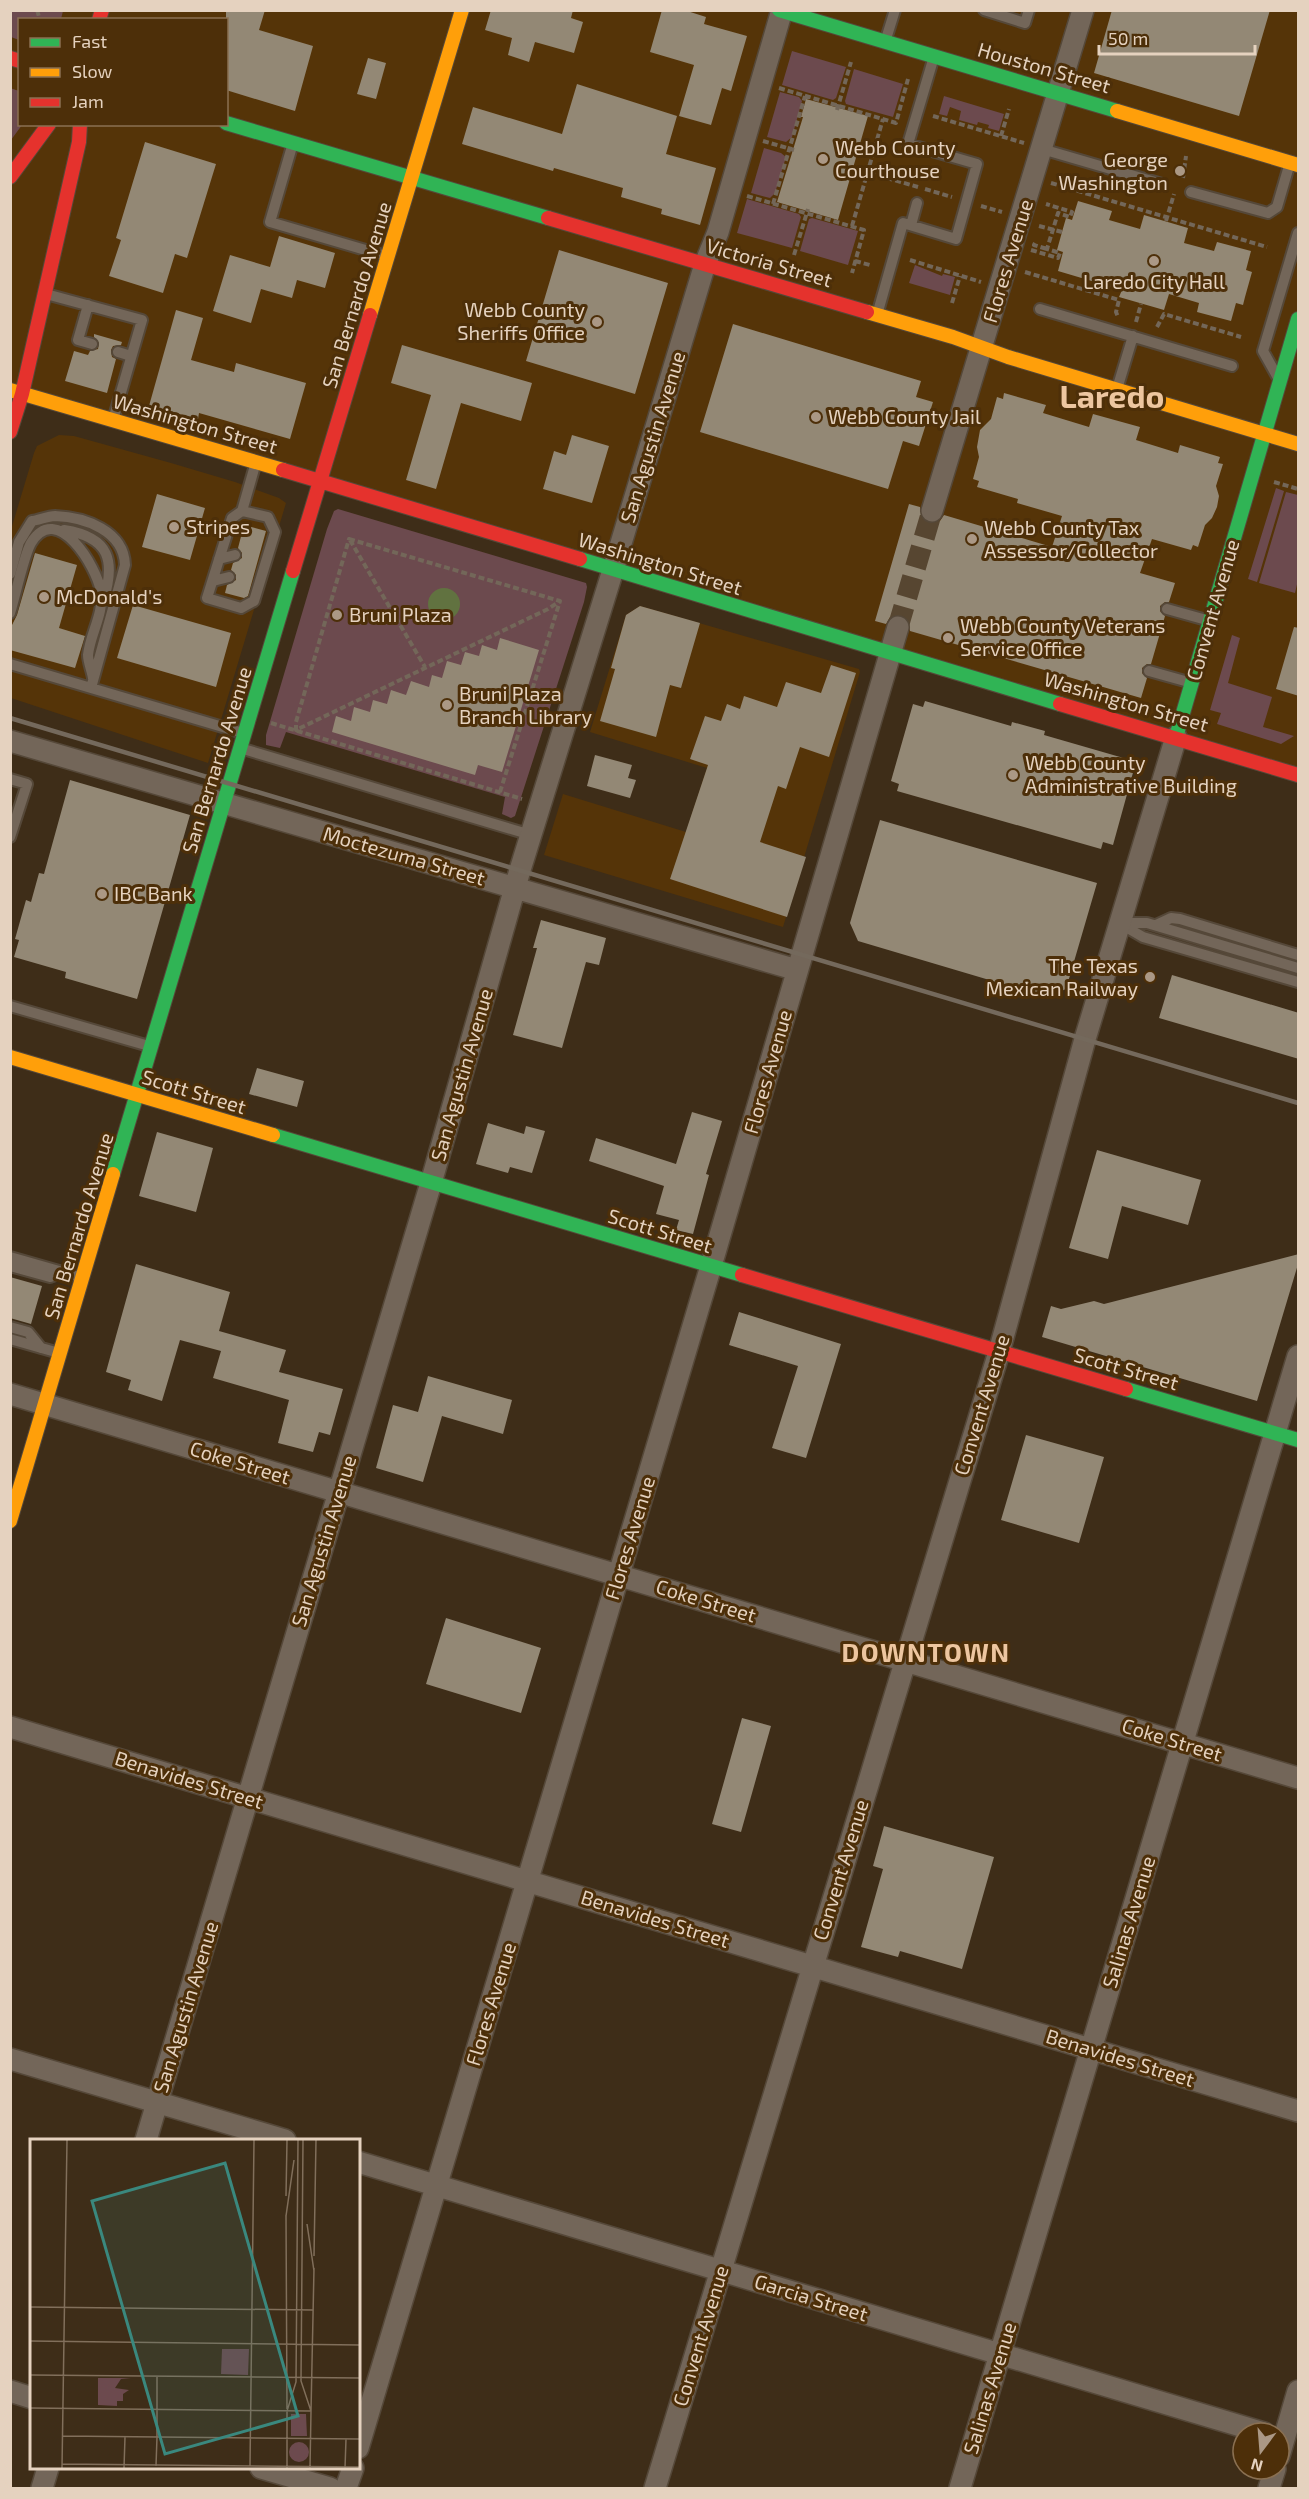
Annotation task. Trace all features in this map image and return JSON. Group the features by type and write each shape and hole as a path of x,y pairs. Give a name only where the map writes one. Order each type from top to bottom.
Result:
{"main road":[{"name":"San Bernardo Avenue","path":"10,1521 244,734 268,605 289,536 321,481 462,10"},
{"name":"Houston Street","path":"781,11 1294,163"},
{"name":"Victoria Street","path":"228,124 877,315 1299,444"},
{"path":"10,177 48,126"},
{"path":"10,432 16,392 45,293 79,142 80,126"},
{"name":"Convent Avenue","path":"1176,737 1299,319"},
{"name":"Washington Street","path":"16,392 321,481 1299,775"},
{"name":"Scott Street","path":"10,1057 1299,1440"}],"street":[{"name":"Flores Avenue","path":"932,511 981,347 1033,146 1058,93 1083,10"},
{"name":"San Agustin Avenue","path":"146,2139 431,1183 515,888 705,264 718,232 781,11"},
{"name":"Flores Avenue","path":"360,2441 711,1266 898,627"},
{"name":"Convent Avenue","path":"655,2488 999,1352 1085,1039 1176,737"},
{"name":"Moctezuma Street","path":"10,741 797,970"},
{"name":"Salinas Avenue","path":"960,2488 1299,1356"},
{"name":"Coke Street","path":"10,1394 1299,1778"},
{"name":"Benavides Street","path":"10,1727 1299,2111"},
{"path":"10,2059 282,2139"},
{"name":"Garcia Street","path":"360,2164 1000,2354 1231,2426"},
{"path":"10,2391 30,2397"},
{"path":"1288,2421 1299,2391"},
{"path":"42,2488 48,2469"},
{"path":"264,2469 330,2488"},
{"path":"346,2488 352,2469"}],"lane":[{"path":"885,42 895,10"},
{"path":"984,10 1025,23 1029,10"},
{"path":"877,315 903,223 956,238 977,164 909,144 934,56"},
{"path":"293,143 270,222 389,257"},
{"path":"1033,146 1162,184"},
{"path":"1191,192 1268,213 1276,207 1294,163"},
{"path":"911,225 917,203"},
{"path":"1280,381 1263,351 1299,233"},
{"path":"45,293 141,320 113,420"},
{"path":"88,305 78,340 92,344"},
{"path":"1040,309 1232,366"},
{"path":"1117,389 1133,336"},
{"path":"118,352 131,356"},
{"path":"242,511 268,517 289,536 266,547 259,571 268,605 241,608 207,598 232,518 242,511 256,462"},
{"path":"10,574 15,540 32,521 54,516 78,520 109,531 121,546 125,555 125,565 92,683"},
{"path":"56,529 68,534 80,548 94,573 101,592 99,614"},
{"path":"10,613 31,543 43,531 56,529 82,534 102,546 108,555 111,569 110,581 88,657 92,683"},
{"path":"219,559 236,555"},
{"path":"213,581 229,577"},
{"path":"1167,609 1210,621"},
{"path":"10,664 92,683 244,734"},
{"path":"1149,671 1192,683"},
{"path":"240,748 531,835"},
{"path":"10,779 27,783 10,837"},
{"path":"1156,925 1171,918 1180,919 1299,955"},
{"path":"1119,923 1156,925 1299,968"},
{"path":"1119,923 1143,937 1299,982"},
{"path":"10,1006 152,1047"},
{"path":"10,1257 84,1278"},
{"path":"10,1266 50,1277 63,1272"},
{"path":"10,1327 28,1332 41,1348"},
{"path":"10,1339 61,1354"}],"path":[{"path":"838,108 851,62"},
{"path":"775,87 838,108 896,123 908,79"},
{"path":"773,204 792,150 805,96"},
{"path":"1001,136 1009,109"},
{"path":"933,116 1033,146"},
{"path":"852,226 883,119"},
{"path":"759,140 792,150"},
{"path":"1175,173 1182,167"},
{"path":"852,168 954,198"},
{"path":"1047,182 1267,247"},
{"path":"744,195 807,211 864,230 852,273"},
{"path":"1028,249 1058,258 1060,253 1034,246 1046,204 1072,212 1071,217 1058,213 1047,249"},
{"path":"977,205 1005,213"},
{"path":"794,255 807,211"},
{"path":"1040,226 1062,232"},
{"path":"909,260 984,283"},
{"path":"855,261 870,265"},
{"path":"1021,271 1119,300 1116,312 1120,318"},
{"path":"952,303 960,276"},
{"path":"1136,323 1142,304"},
{"path":"1154,328 1158,326 1164,314 1241,337"},
{"path":"1128,320 1145,325"},
{"path":"1274,482 1299,489"},
{"path":"349,539 560,601"},
{"path":"349,539 296,722 296,730 548,609 560,601"},
{"path":"349,539 425,667"},
{"path":"500,792 560,601"},
{"path":"270,723 522,799"}],"shaded area":[{"path":"11,10 63,11 61,18 18,18 18,40 11,37"},
{"path":"11,11 1298,11 1298,775 11,390"},
{"path":"792,51 846,67 836,98 833,100 782,85"},
{"path":"854,69 903,84 893,117 846,104"},
{"path":"10,88 18,91 18,126 21,126 11,140"},
{"path":"780,92 799,97 802,101 792,137 786,142 767,137"},
{"path":"944,96 1004,114 999,131 988,128 989,125 978,122 977,125 959,120 961,111 950,107 947,116 939,114"},
{"path":"764,148 781,153 786,157 775,193 770,198 751,193"},
{"path":"747,199 799,214 801,217 792,248 737,233"},
{"path":"809,219 858,231 848,265 800,251"},
{"path":"915,265 942,276 943,274 955,277 950,295 909,283"},
{"path":"59,435 74,436 235,482 279,498 286,503 208,763 11,698 10,533 37,446"},
{"path":"1276,488 1284,491 1257,582 1248,579"},
{"path":"1286,492 1298,495 1298,580 1295,593 1259,583"},
{"name":"Bruni Plaza","path":"338,509 586,583 584,602 515,816 511,818 502,814 505,797 286,732 280,748 266,745 266,735 327,529 334,511"},
{"path":"444,588 456,592 460,604 456,616 444,620 432,616 428,604 432,592"},
{"path":"640,606 859,669 860,672 783,927 544,855 563,794 686,832 707,768 590,732 626,615"},
{"path":"1232,635 1240,638 1228,683 1272,697 1263,727 1294,736 1281,744 1217,724 1221,713 1210,710"}],"building":[{"path":"226,10 265,10 259,30 313,46 295,111 228,91 228,18 226,18"},
{"path":"491,10 573,10 571,18 583,22 574,53 535,42 529,62 508,55 512,38 485,30"},
{"path":"662,10 684,10 706,17 704,24 747,36 731,91 722,88 711,125 679,116 694,65 650,52"},
{"path":"1112,10 1270,10 1239,116 1094,73"},
{"path":"368,58 386,63 376,99 357,94"},
{"path":"577,84 677,116 666,154 716,168 700,225 661,214 662,209 621,197 623,188 554,168 553,171 462,144 473,107 562,134"},
{"name":"Webb County Courthouse","path":"806,99 868,116 838,220 777,202 803,117 801,117"},
{"path":"145,142 216,164 187,258 175,254 163,293 109,276 121,240 116,238"},
{"name":"Laredo City Hall","path":"1078,201 1112,211 1109,220 1140,229 1144,215 1188,228 1184,243 1214,251 1217,242 1251,251 1246,270 1252,272 1243,305 1236,303 1231,321 1197,312 1199,303 1169,294 1164,310 1119,297 1122,290 1058,271 1063,252 1057,250 1066,218 1072,220"},
{"path":"279,236 335,253 325,288 297,280 292,298 261,289 251,323 213,311 230,255 270,267"},
{"name":"Webb County Sheriffs Office","path":"559,250 668,283 635,394 526,361"},
{"path":"176,310 203,318 191,360 234,372 236,363 306,383 290,439 199,413 198,419 149,406"},
{"name":"Webb County Jail","path":"733,324 921,381 916,397 933,402 919,446 903,441 888,489 700,432"},
{"path":"94,334 122,342 121,345 113,346 111,350 112,357 116,359 107,393 65,381 74,351 88,355 90,351 98,349 99,343"},
{"path":"402,345 532,383 521,421 461,403 436,489 406,480 431,395 391,383"},
{"path":"1004,393 1046,405 1043,413 1089,427 1093,414 1140,427 1136,440 1178,453 1180,445 1220,457 1218,463 1223,464 1216,486 1219,496 1217,507 1212,518 1205,525 1198,547 1193,545 1191,550 1152,539 1140,573 1175,583 1169,602 1160,606 1160,611 1165,616 1151,664 1142,668 1142,673 1147,678 1141,698 910,631 908,619 901,615 890,617 886,624 875,621 909,504 920,507 922,519 929,523 940,521 944,515 1052,547 1062,516 1017,503 1018,499 977,487 979,481 973,479 979,457 977,447 980,430 991,419 997,397 1003,399"},
{"path":"572,435 609,446 592,503 543,489 554,451 566,455"},
{"name":"Stripes","path":"157,494 205,508 190,560 142,547"},
{"path":"244,525 266,531 248,596 244,598 225,593 227,585 236,580 236,575 231,570 233,563 242,558 242,553 238,548"},
{"name":"McDonald's","path":"35,553 77,565 59,628 85,636 75,668 10,650 10,629 17,615"},
{"path":"133,605 231,633 216,687 117,658"},
{"path":"640,606 700,623 681,688 670,685 656,737 600,721 615,669 611,668 626,615"},
{"path":"1294,627 1299,628 1299,696 1276,689"},
{"name":"Bruni Plaza Branch Library","path":"500,638 539,650 502,772 478,765 475,775 332,732 336,716 351,721 354,707 370,712 373,700 387,704 391,690 406,695 411,681 429,687 432,675 442,678 447,661 461,665 465,652 479,656 482,645 497,650"},
{"path":"831,665 856,673 829,757 800,747 786,789 778,786 760,842 806,857 787,917 670,879 708,765 690,759 705,716 721,721 727,704 740,709 744,696 777,707 786,682 821,693"},
{"name":"Webb County Administrative Building","path":"925,701 1011,726 1012,722 1045,731 1044,735 1127,759 1124,766 1134,769 1113,845 1103,842 1101,849 897,791 899,784 891,781 913,704 923,707"},
{"path":"595,755 632,765 628,778 636,780 630,798 587,786"},
{"name":"IBC Bank","path":"70,780 190,815 137,999 65,978 66,972 14,957 19,940 15,939 26,900 31,902 39,873 44,874"},
{"path":"880,820 1097,883 1066,989 1047,997 858,941 850,923"},
{"path":"541,920 606,938 599,965 586,962 562,1048 513,1035 537,948 533,948"},
{"path":"1172,975 1299,1013 1299,1059 1159,1018"},
{"path":"257,1068 304,1081 297,1107 249,1094"},
{"path":"692,1112 722,1121 706,1174 709,1175 693,1234 676,1230 679,1220 656,1214 664,1186 589,1161 596,1138 676,1164"},
{"path":"488,1123 524,1134 526,1126 545,1131 532,1173 510,1167 508,1173 476,1164"},
{"path":"157,1132 213,1148 196,1212 139,1196"},
{"path":"1097,1150 1201,1180 1188,1225 1122,1206 1108,1259 1069,1248"},
{"path":"1299,1254 1299,1261 1257,1401 1042,1337 1051,1306 1061,1309 1094,1301 1104,1304"},
{"path":"136,1264 230,1292 219,1331 286,1350 279,1372 343,1389 330,1435 319,1432 313,1452 278,1443 289,1400 213,1378 221,1351 180,1340 162,1401 128,1390 131,1380 106,1372"},
{"path":"10,1277 42,1286 31,1324 10,1318"},
{"path":"739,1312 841,1344 806,1458 772,1448 798,1366 729,1345"},
{"path":"428,1376 512,1400 503,1434 442,1416 423,1482 376,1468 393,1405 418,1412"},
{"path":"1026,1435 1104,1457 1079,1543 1001,1520"},
{"path":"446,1618 541,1648 521,1713 426,1684"},
{"path":"742,1718 771,1726 741,1832 712,1824"},
{"path":"884,1826 994,1857 962,1969 900,1951 898,1957 861,1947 883,1869 873,1866"}],"tunnel":[{"path":"898,627 932,511"}],"railway":[{"path":"10,718 1298,1103"}],"traffic: fast":[{"path":"779,10 1117,111"},
{"path":"228,124 548,218"},
{"path":"1176,737 1298,319"},
{"path":"580,559 1060,704"},
{"path":"113,1174 293,571"},
{"path":"273,1135 742,1275"},
{"path":"1126,1389 1298,1440"}],"traffic: slow":[{"path":"370,315 462,10"},
{"path":"1117,111 1298,165"},
{"path":"867,312 1298,444"},
{"path":"10,390 283,470"},
{"path":"10,1057 273,1135"},
{"path":"10,1521 113,1174"}],"traffic: jam":[{"path":"100,18 102,10"},
{"path":"10,58 18,60"},
{"path":"10,177 48,126"},
{"path":"10,432 22,394 79,142 80,126"},
{"path":"548,218 867,312"},
{"path":"293,571 370,315"},
{"path":"283,470 580,559"},
{"path":"1060,704 1298,775"},
{"path":"742,1275 1126,1389"}],"place":[{"name":"Webb County Courthouse","path":"823,159"},
{"name":"George Washington","path":"1180,171"},
{"name":"Laredo City Hall","path":"1154,261"},
{"name":"Webb County Sheriffs Office","path":"597,322"},
{"name":"Webb County Jail","path":"816,417"},
{"name":"Stripes","path":"174,527"},
{"name":"Webb County Tax Assessor/Collector","path":"972,539"},
{"name":"McDonald's","path":"44,597"},
{"name":"Bruni Plaza","path":"337,615"},
{"name":"Webb County Veterans Service Office","path":"948,638"},
{"name":"Bruni Plaza Branch Library","path":"447,705"},
{"name":"Webb County Administrative Building","path":"1013,775"},
{"name":"IBC Bank","path":"102,894"},
{"name":"The Texas Mexican Railway","path":"1150,977"}],"district":[{"name":"Laredo","path":"1112,397"},
{"name":"DOWNTOWN","path":"926,1653"}]}
